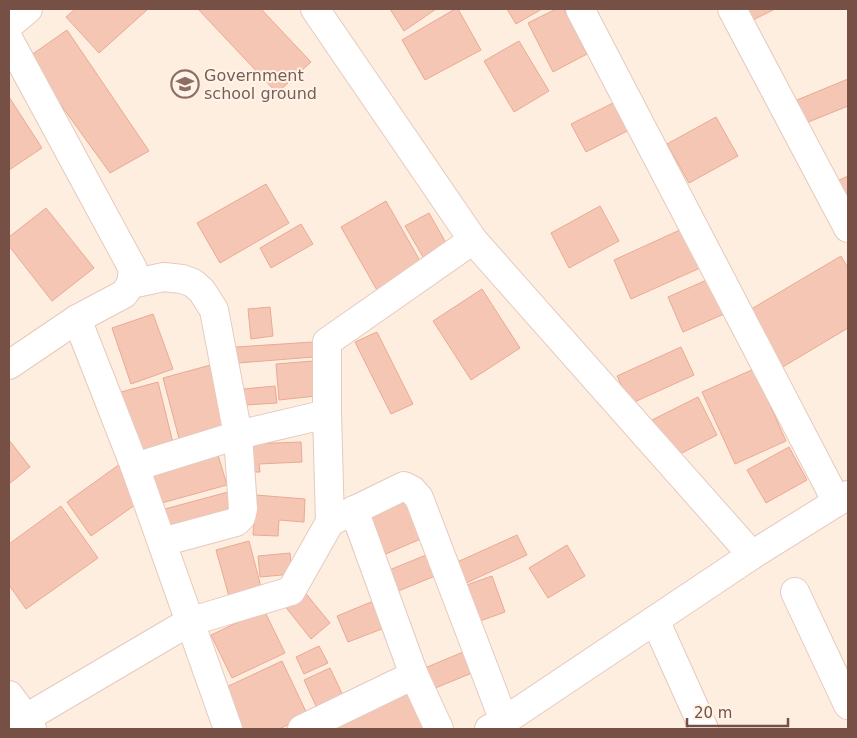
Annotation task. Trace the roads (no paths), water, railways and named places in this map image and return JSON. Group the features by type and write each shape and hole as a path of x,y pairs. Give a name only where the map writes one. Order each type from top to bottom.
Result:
{"street":[{"path":"9,25 28,9"},
{"path":"315,9 473,240 752,555"},
{"path":"330,522 404,486 412,490 419,498 496,725 752,555 843,498 580,9"},
{"path":"732,9 848,228"},
{"path":"9,40 132,269 131,284 124,294 77,319 9,365"},
{"path":"9,695 23,726 189,622 291,591 330,522 327,342 473,240"},
{"path":"131,284 164,277 182,279 193,283 202,291 214,310 238,435 243,495 241,517 236,522 162,542"},
{"path":"77,319 135,467 228,729"},
{"path":"135,467 238,435 327,414"},
{"path":"354,510 414,675 439,729"},
{"path":"795,592 848,705"},
{"path":"655,620 704,729"},
{"path":"302,729 414,675"}],"place":[{"name":"Government school ground","path":"185,84"}]}
